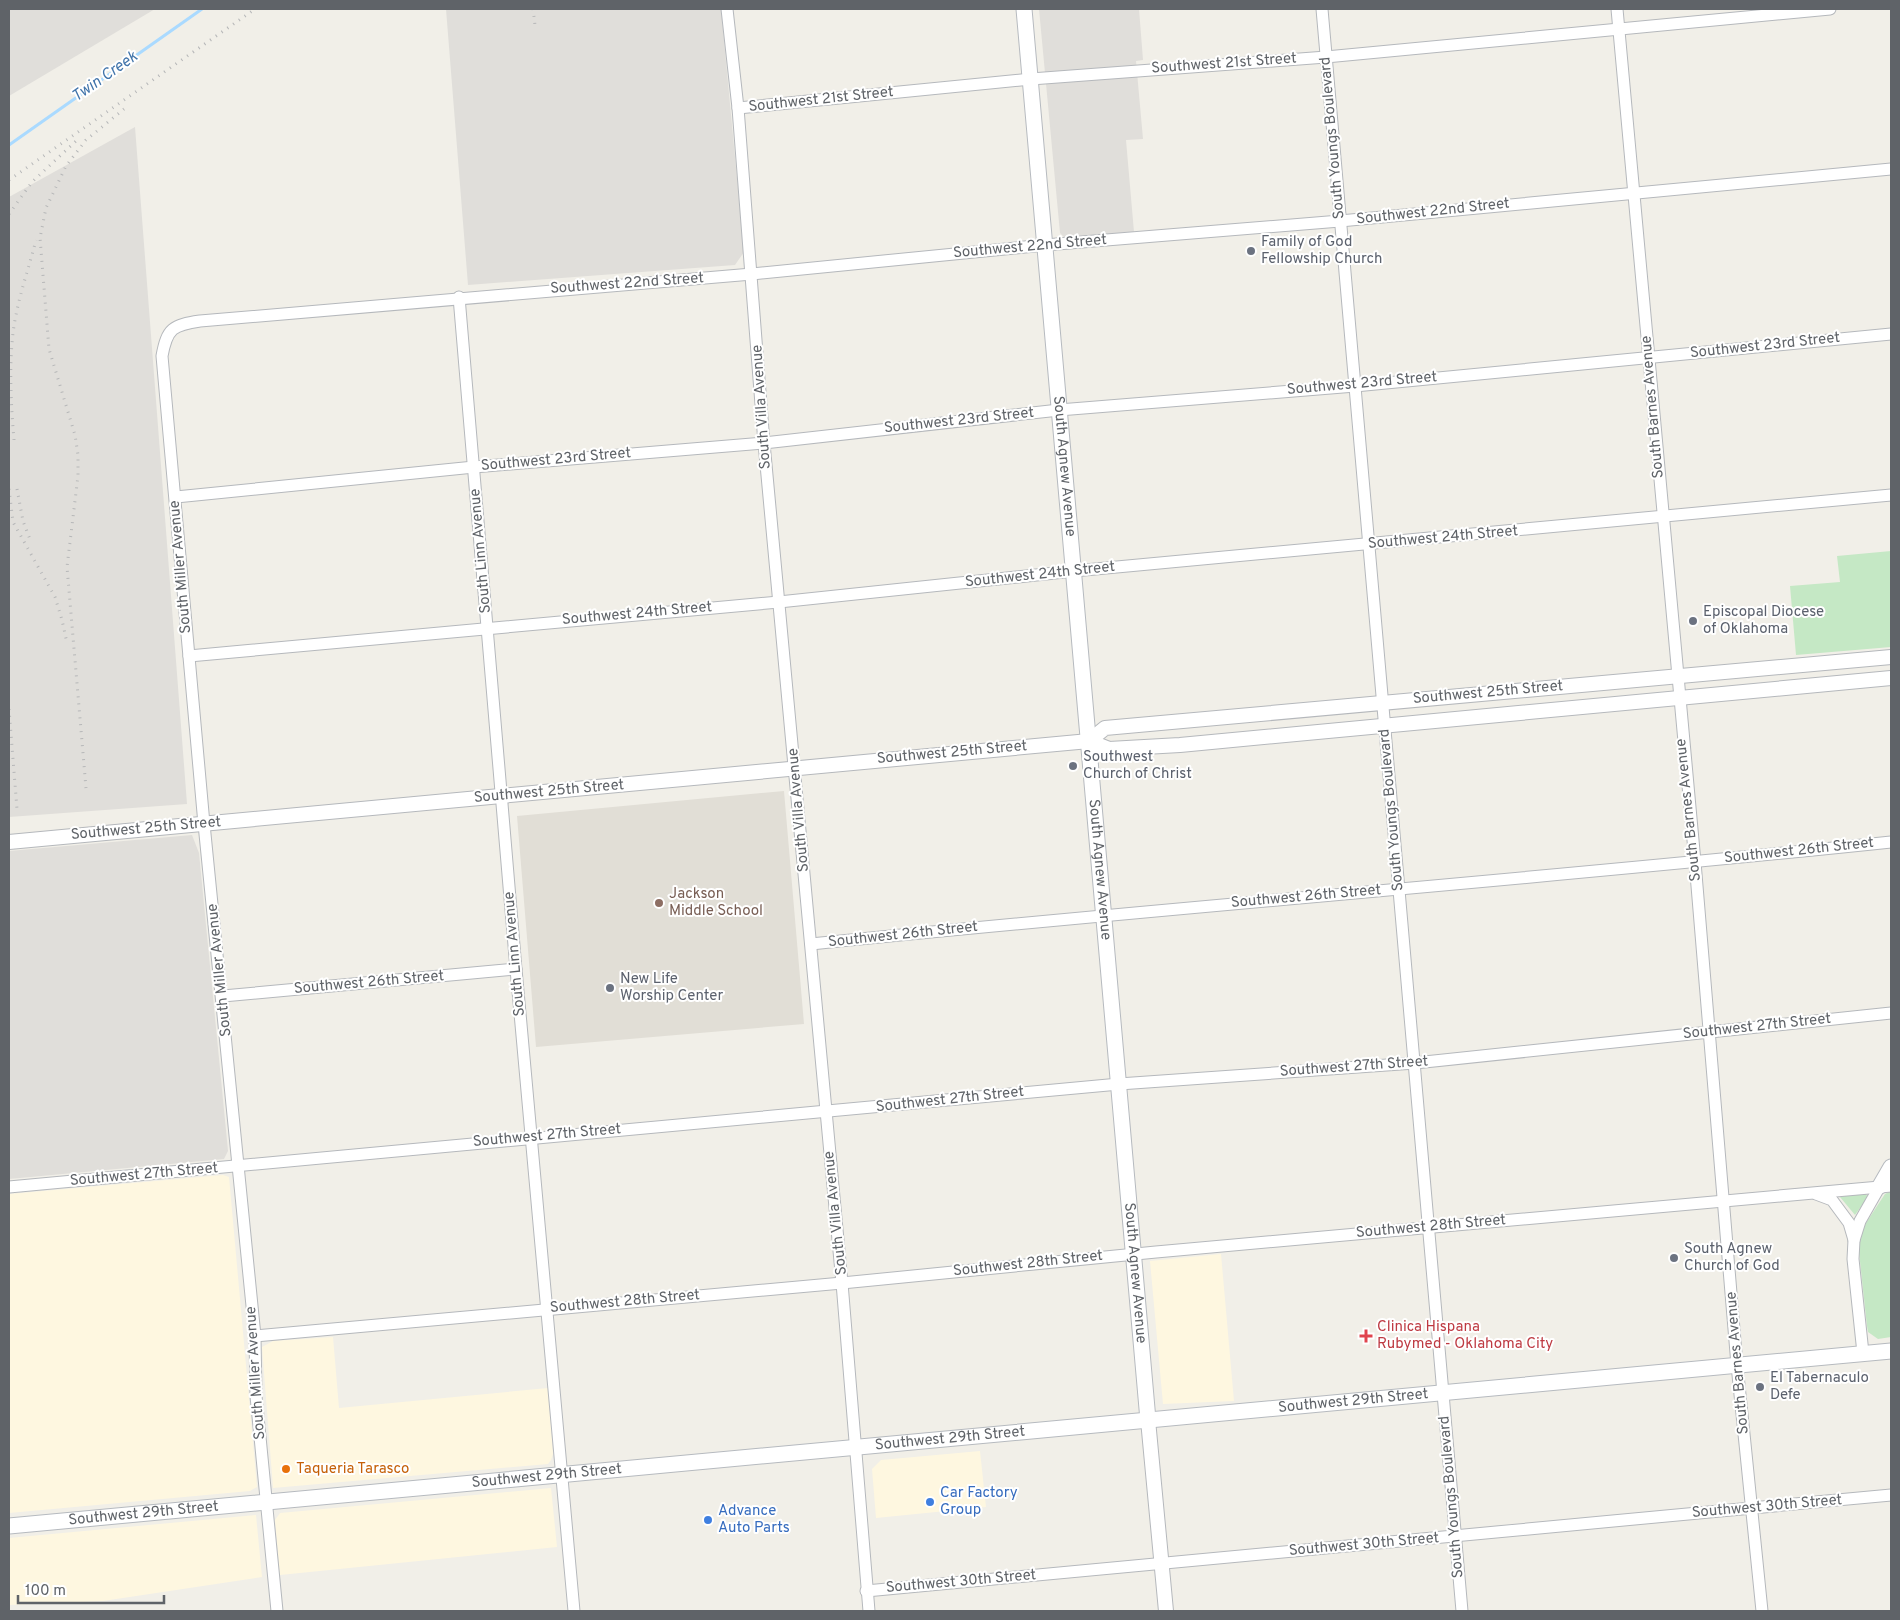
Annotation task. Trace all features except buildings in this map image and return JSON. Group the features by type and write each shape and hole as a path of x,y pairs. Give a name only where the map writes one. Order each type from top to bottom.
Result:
{"main road":[{"name":"South Agnew Avenue","path":"1024,9 1148,1420"},
{"path":"1886,1186 1891,1168"},
{"name":"Southwest 29th Street","path":"9,1526 1891,1351"}],"street":[{"name":"South Villa Avenue","path":"727,9 738,108 764,443 796,768 810,944 842,1283 868,1611"},
{"name":"South Youngs Boulevard","path":"1322,9 1462,1611"},
{"name":"South Barnes Avenue","path":"1617,9 1635,192 1678,698 1695,862 1737,1365 1762,1611"},
{"name":"Southwest 21st Street","path":"738,108 1031,79 1326,57 1618,27 1830,9"},
{"name":"Southwest 22nd Street","path":"170,330 183,323 200,321 459,297 752,274 1045,245 1340,221 1891,169"},
{"name":"South Linn Avenue","path":"459,297 545,1308 574,1611"},
{"name":"South Miller Avenue","path":"170,330 165,339 162,356 176,497 188,656 239,1167 254,1336 256,1396 277,1611"},
{"name":"Southwest 23rd Street","path":"176,497 474,467 764,443 1059,410 1355,386 1891,334"},
{"name":"Southwest 24th Street","path":"188,656 487,627 779,602 1074,571 1891,495"},
{"name":"Southwest 25th Street","path":"1089,741 1106,728 1891,657"},
{"name":"Southwest 25th Street","path":"9,842 1089,741 1109,750 1180,745 1891,678"},
{"name":"Southwest 26th Street","path":"810,944 1104,914 1695,862 1891,842"},
{"name":"Southwest 26th Street","path":"223,996 516,969"},
{"name":"Southwest 27th Street","path":"9,1187 239,1167 531,1137 826,1112 1119,1084 1415,1063 1891,1012"},
{"name":"Southwest 28th Street","path":"254,1336 1886,1186"},
{"path":"1863,1354 1853,1259 1854,1240 1860,1221 1886,1186"},
{"path":"1812,1193 1832,1200 1849,1223 1854,1240"},
{"name":"South Agnew Avenue","path":"1148,1420 1166,1611"},
{"name":"Southwest 30th Street","path":"866,1591 1891,1495"}],"shaded area":[{"path":"9,9 155,9 9,96"},
{"path":"446,9 721,9 744,252 735,265 468,285"},
{"path":"1039,9 1139,9 1143,60 1136,61 1143,139 1126,140 1134,232 1065,238 1060,233"},
{"path":"135,127 187,804 9,817 9,197"},
{"name":"Jackson Middle School","path":"784,791 804,1024 536,1047 517,816"},
{"path":"192,835 199,853 228,1151 224,1159 9,1179 9,851"},
{"path":"223,1175 229,1177 257,1487 250,1491 9,1513 9,1194"},
{"path":"1221,1254 1234,1401 1163,1404 1150,1261"},
{"path":"333,1337 339,1408 548,1388 553,1454 551,1460 548,1464 273,1488 262,1347 273,1341"},
{"path":"980,1451 986,1507 876,1518 872,1469 881,1460"},
{"path":"551,1488 557,1547 280,1575 275,1520 280,1513"},
{"path":"256,1515 262,1577 103,1601 9,1605 9,1538"}],"green space":[{"path":"1891,551 1891,647 1796,655 1790,586 1840,582 1837,556"},
{"path":"1891,1191 1891,1337 1878,1339 1868,1332 1858,1243 1862,1229 1885,1194"},
{"path":"1865,1193 1868,1197 1855,1215 1840,1197 1843,1194"}],"waterway":[{"name":"Twin Creek","path":"9,145 202,9"}],"railway":[{"path":"9,180 255,9"},
{"path":"533,9 535,25"},
{"path":"86,788 67,567 78,476 78,455 75,435 49,349 40,238 46,208 66,166 86,140 124,109"},
{"path":"9,214 32,182 76,141"},
{"path":"14,440 11,386 13,333 20,298 36,240"},
{"path":"9,489 13,522 55,597 67,643"},
{"path":"17,489 23,521 31,542"},
{"path":"9,709 17,809"}],"place":[{"name":"Family of God Fellowship Church","path":"1251,251"},
{"name":"Episcopal Diocese of Oklahoma","path":"1693,621"},
{"name":"Southwest Church of Christ","path":"1073,766"},
{"name":"Jackson Middle School","path":"659,903"},
{"name":"New Life Worship Center","path":"610,988"},
{"name":"South Agnew Church of God","path":"1674,1258"},
{"name":"Clinica Hispana Rubymed - Oklahoma City","path":"1366,1336"},
{"name":"El Tabernaculo Defe","path":"1760,1387"},
{"name":"Taqueria Tarasco","path":"286,1469"},
{"name":"Car Factory Group","path":"930,1502"},
{"name":"Advance Auto Parts","path":"708,1520"}]}
